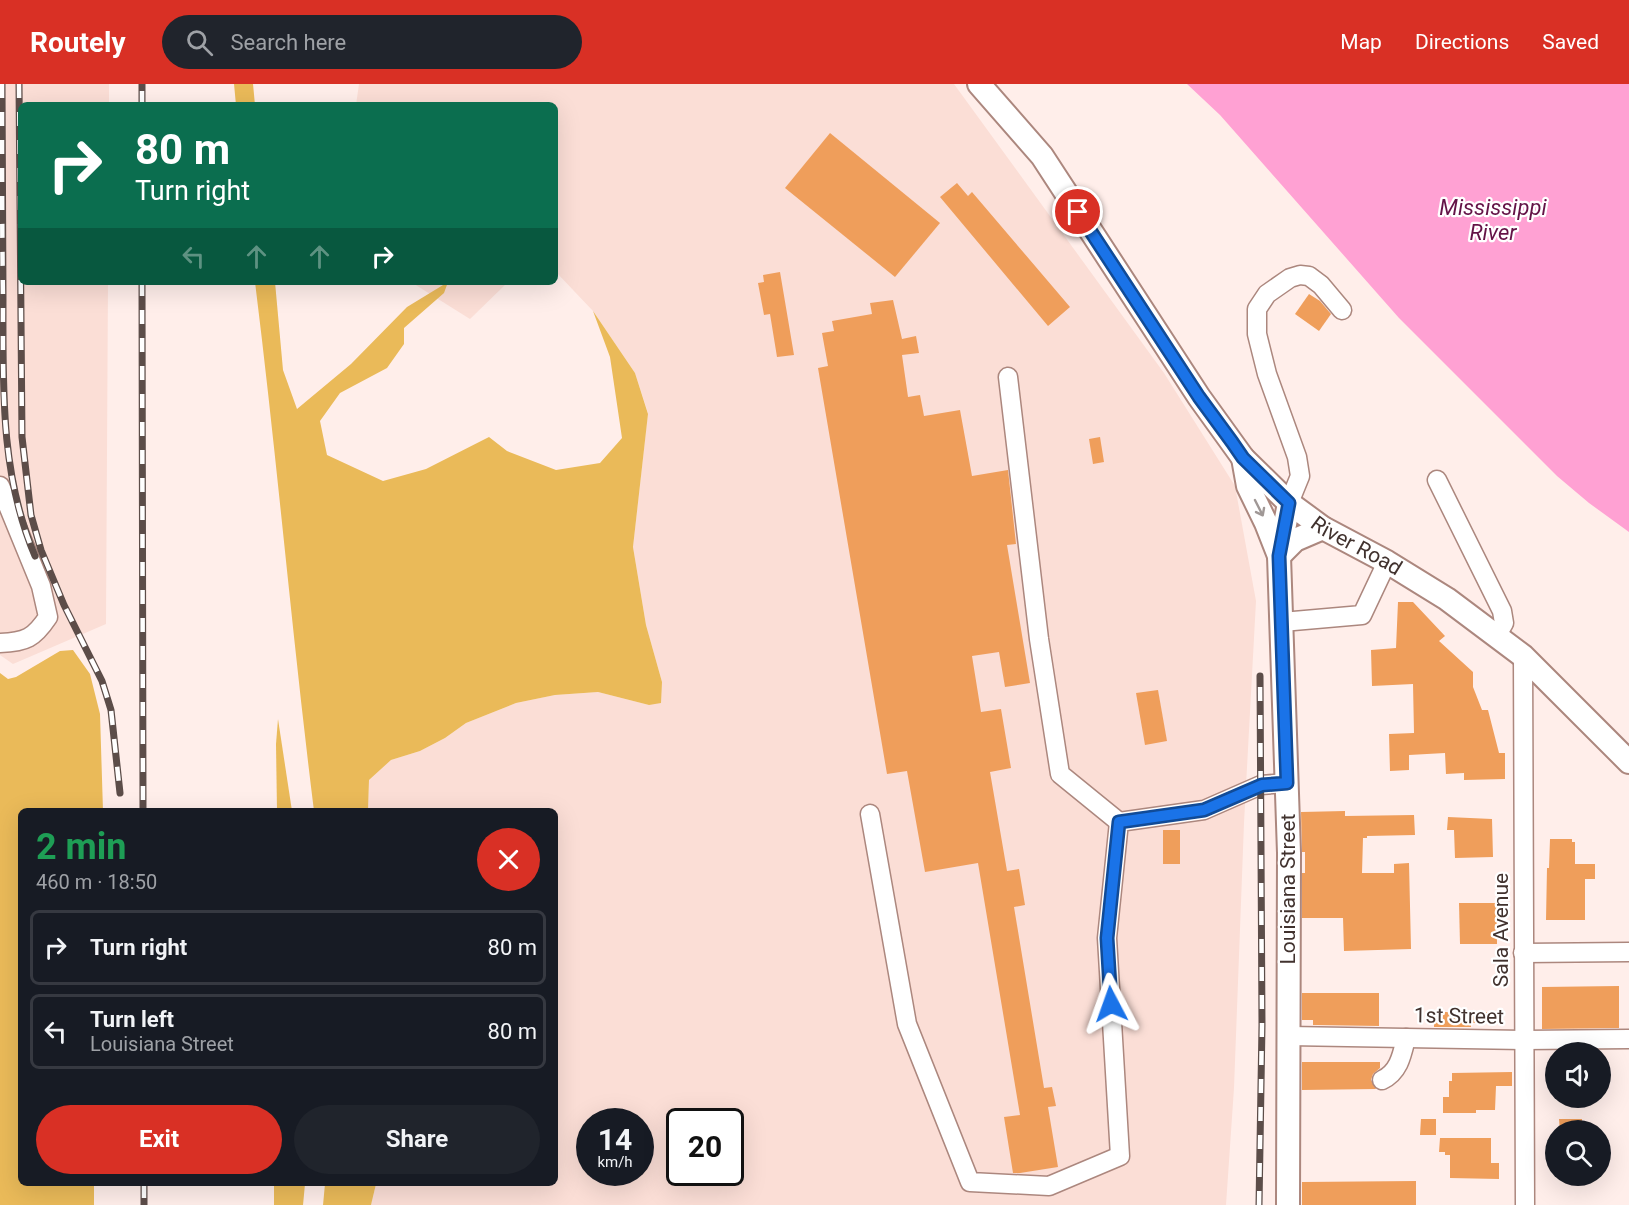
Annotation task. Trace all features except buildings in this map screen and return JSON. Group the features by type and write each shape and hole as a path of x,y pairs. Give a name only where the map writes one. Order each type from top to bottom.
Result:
{"main road":[{"name":"River Road","path":"979,84 1042,156 1199,397 1243,458 1289,503 1323,528 1387,562 1448,599 1497,635 1523,656 1629,762"},
{"path":"1243,458 1248,486 1279,556 1295,540 1323,528"},
{"name":"Louisiana Street","path":"1287,1205 1289,853 1279,556 1289,503"}],"street":[{"path":"1289,503 1300,476 1297,457 1267,374 1257,334 1257,309 1267,294 1290,278 1300,275 1309,276 1321,285 1342,310"},
{"path":"1008,377 1040,639 1060,774 1119,822 1204,810 1262,785 1287,783"},
{"path":"1437,480 1502,611 1504,623 1497,635"},
{"path":"0,486 41,586 48,617 36,634 16,642 0,643"},
{"path":"1282,622 1362,615 1387,562"},
{"name":"Sala Avenue","path":"1523,656 1525,1205"},
{"path":"870,814 907,1024 970,1182 1049,1186 1120,1156 1107,938 1119,822"},
{"path":"1523,953 1629,952"},
{"name":"1st Street","path":"1289,1036 1523,1040 1629,1039"},
{"path":"1382,1080 1393,1073 1401,1059 1406,1038"}],"shaded area":[{"path":"0,84 109,84 109,102 18,102 18,285 108,285 106,624 13,664 0,655"},
{"path":"234,84 253,84 255,102 236,102"},
{"path":"359,84 954,84 1164,373 1235,486 1256,601 1244,823 1234,1088 1226,1205 371,1205 376,1186 558,1186 558,808 368,808 369,780 391,760 420,751 445,738 466,723 516,703 555,695 598,692 649,705 662,682 646,625 633,547 648,413 635,373 593,311 558,274 558,102 356,102"},
{"path":"255,285 275,285 283,370 297,409 351,364 407,307 443,285 447,285 444,293 404,328 404,344 387,368 340,393 320,421 327,455 383,481 426,469 489,437 507,451 556,470 600,463 622,438 610,357 593,311 635,373 648,414 633,547 646,625 662,682 661,703 649,705 598,692 555,695 516,703 466,723 445,738 420,751 391,760 369,780 368,808 314,808"},
{"path":"416,285 505,285 470,319"},
{"path":"73,650 90,674 100,714 103,808 18,808 18,1186 94,1186 94,1205 0,1205 0,673 8,679 16,677 60,651"},
{"path":"278,719 292,808 277,808"},
{"path":"274,1186 305,1186 303,1205 274,1205"},
{"path":"325,1186 376,1186 371,1205 323,1205"}],"water":[{"name":"Mississippi River","path":"1187,84 1629,84 1629,532 1557,476 1399,318 1220,115"}],"railway":[{"path":"2,84 3,364 6,429 15,493 35,556"},
{"path":"19,84 19,102"},
{"path":"142,84 142,102"},
{"path":"21,285 22,437 31,515 41,550 64,605 102,681 111,710 120,793"},
{"path":"142,285 143,808"},
{"path":"1259,1205 1262,1025 1260,676"},
{"path":"144,1186 144,1205"}],"route":[{"path":"1078,212 1199,397 1243,458 1289,503 1279,556 1287,783 1262,785 1204,810 1119,822 1107,938 1111,1004"}]}
